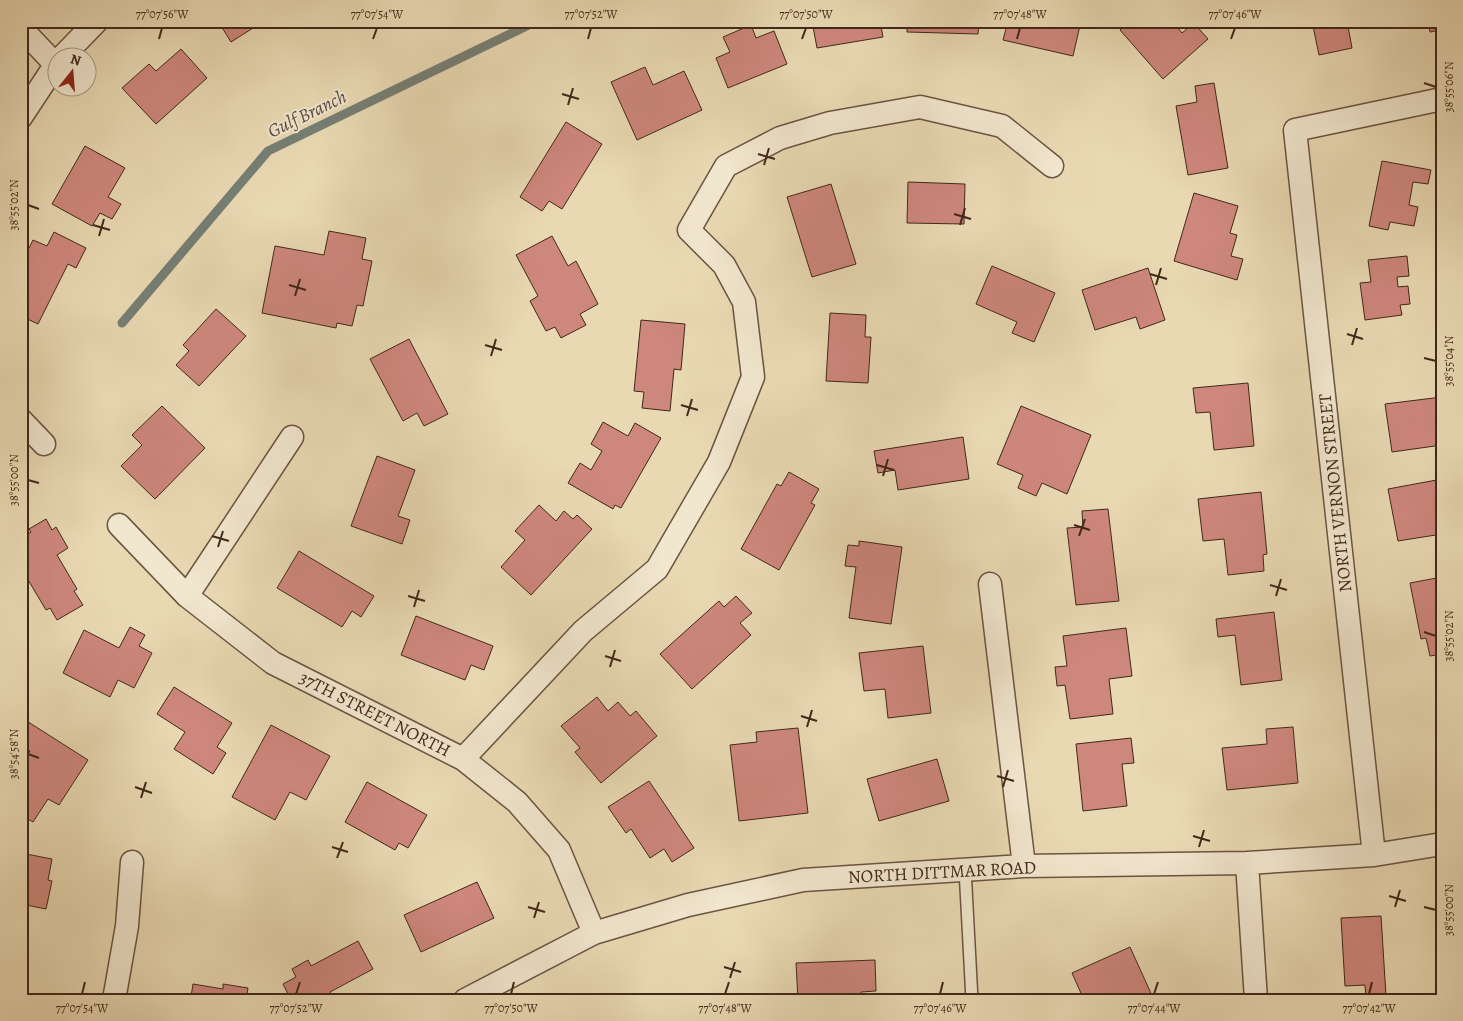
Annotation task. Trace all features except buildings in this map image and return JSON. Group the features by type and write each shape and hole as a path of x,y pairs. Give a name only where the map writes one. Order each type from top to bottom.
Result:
{"street":[{"path":"71,48 97,21"},
{"path":"21,28 48,52"},
{"path":"21,117 48,76"},
{"name":"NORTH VERNON STREET","path":"1374,855 1295,130 1442,99"},
{"path":"464,759 583,631 656,569 719,462 753,377 744,302 724,265 689,230 726,166 780,138 813,128 830,123 920,108 1002,126 1052,166"},
{"path":"21,420 44,444"},
{"path":"187,596 292,437"},
{"name":"37TH STREET NORTH","path":"119,525 187,596 273,663 464,759 517,802 559,850 594,933"},
{"path":"990,584 1024,866"},
{"name":"NORTH DITTMAR ROAD","path":"465,1000 594,933 688,905 803,880 1024,866 1247,863 1374,855 1442,844"},
{"path":"114,1000 127,926 132,862"},
{"path":"1247,863 1256,1000"}],"lane":[{"path":"964,870 972,1000"}],"waterway":[{"name":"Gulf Branch","path":"122,323 268,151 537,21"}]}
